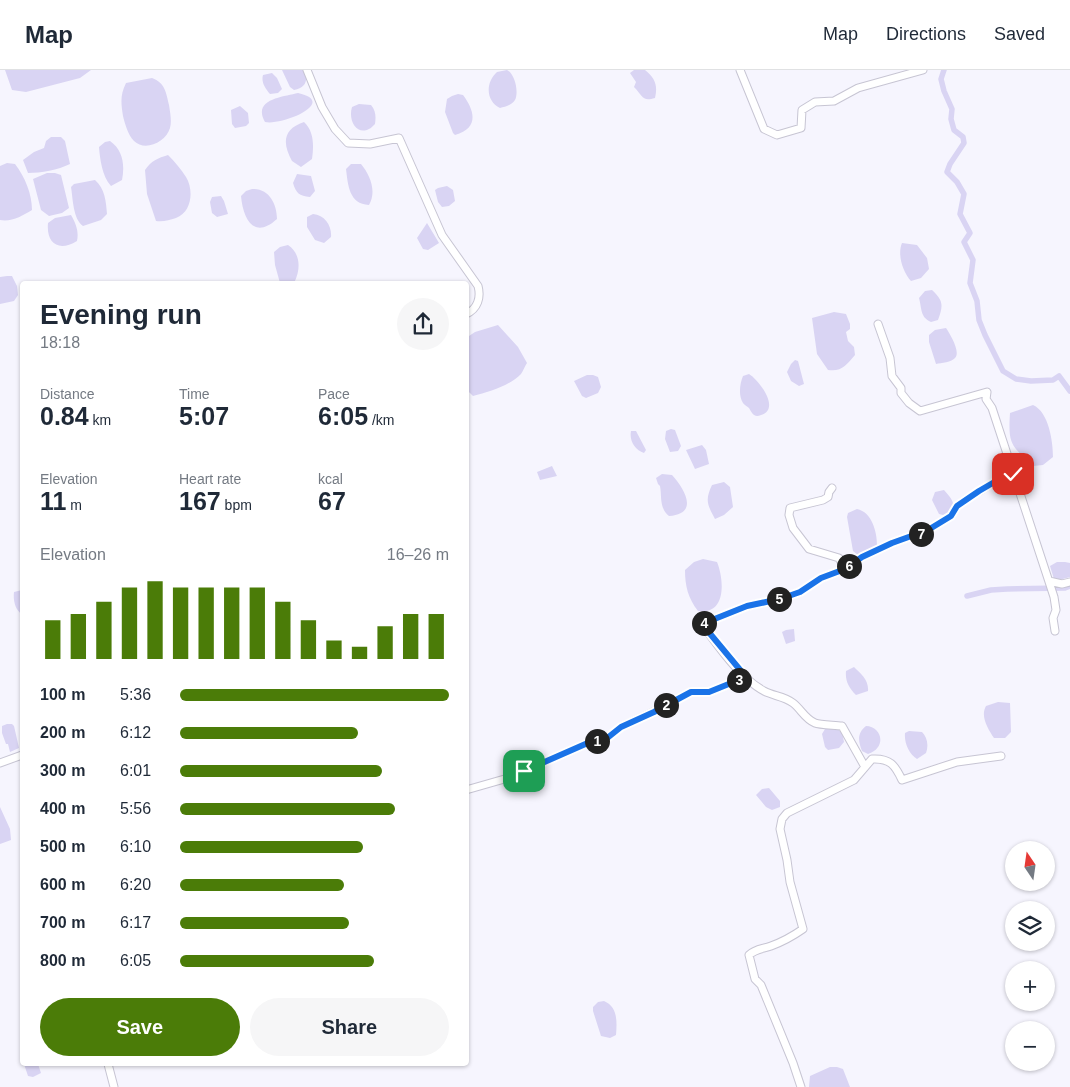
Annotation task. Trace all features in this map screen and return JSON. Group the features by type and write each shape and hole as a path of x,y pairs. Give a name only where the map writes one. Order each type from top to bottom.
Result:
{"street":[{"path":"307,70 322,107 335,129 348,143 370,144 399,138 442,235 478,286 480,296 469,312"},
{"path":"740,70 764,129 777,135 801,128 802,110 815,102 834,101 858,88 923,70"},
{"path":"878,324 890,358 892,376 901,388 901,393 909,403 920,411 987,392 986,399 992,408 1054,598 1056,610 1052,618 1055,631"},
{"path":"865,767 842,726 816,724 805,716 793,703 764,691 746,677 702,624 747,606 780,599 800,592 821,578 845,569 862,557 892,543 928,530 951,516 957,506 979,491 1003,477 1013,474"},
{"path":"832,488 824,500 790,508 789,514 793,528 809,548 839,558 845,569"},
{"path":"1049,582 1062,584 1070,582"},
{"path":"469,789 508,778 590,742 606,739 621,727 691,692 709,692 746,677"},
{"path":"801,1087 761,984 755,979 749,955 752,952 791,937 803,929 790,882 780,829 782,820 787,813 854,780 872,759 883,759 896,767 902,780 957,762 1001,756"},
{"path":"0,763 20,757"},
{"path":"109,1066 114,1087"}],"shaded area":[{"path":"5,70 91,70 80,78 26,92 12,90"},
{"path":"282,70 305,70 304,85 294,90 290,87"},
{"path":"507,70 514,79 516,97 512,103 500,108 492,101 489,86 490,81 497,72"},
{"path":"634,70 645,70 651,76 656,86 655,98 645,99 634,87 636,82 630,73"},
{"path":"272,73 277,78 282,89 278,93 270,94 264,85 263,75"},
{"path":"152,78 160,82 166,92 171,125 168,133 160,141 144,146 134,141 128,133 121,103 126,83"},
{"path":"298,93 309,97 313,102 310,107 294,117 265,122 262,114 266,104 271,100"},
{"path":"458,94 463,95 467,101 472,118 468,128 455,135 445,112 447,99"},
{"path":"359,104 371,105 374,110 375,124 370,129 360,130 353,124 352,107"},
{"path":"240,106 248,113 249,123 246,126 235,128 232,124 231,110"},
{"path":"304,122 310,130 313,149 312,159 301,167 292,161 287,148 286,137 292,129"},
{"path":"51,137 61,137 65,141 70,164 49,171 28,173 23,160 44,148 46,141"},
{"path":"110,141 120,153 123,169 122,180 111,186 104,172 99,147 105,142"},
{"path":"168,155 189,182 190,200 181,215 169,220 156,221 147,194 145,170 155,160"},
{"path":"7,163 15,164 22,174 29,192 32,210 17,218 0,220 0,166"},
{"path":"351,164 361,164 370,178 372,194 369,205 357,201 351,193 346,169"},
{"path":"47,173 61,175 69,208 62,213 49,216 41,210 33,179"},
{"path":"297,174 311,176 315,191 310,197 301,195 295,189 293,183"},
{"path":"95,180 103,191 107,214 101,220 83,226 75,214 71,187 74,184"},
{"path":"447,186 453,190 455,201 449,206 442,207 438,202 435,190"},
{"path":"258,189 267,194 274,203 277,213 277,219 262,228 251,224 244,212 241,196 246,191"},
{"path":"221,196 228,214 217,217 212,213 210,202 212,197"},
{"path":"313,214 321,216 329,225 331,237 324,243 315,240 307,227 307,217"},
{"path":"71,215 77,228 77,241 65,246 59,246 49,236 48,223 55,218"},
{"path":"427,223 439,243 428,250 423,249 417,238"},
{"path":"902,243 917,245 927,258 929,269 921,278 911,281 906,273 900,253"},
{"path":"288,245 297,256 299,266 295,281 279,281 274,252 280,247"},
{"path":"12,276 17,286 18,295 14,301 0,304 0,277"},
{"path":"932,290 939,297 941,311 938,320 931,322 923,315 919,298 925,291"},
{"path":"834,312 846,314 850,329 846,332 848,341 854,347 855,355 843,367 837,370 828,370 817,354 812,318"},
{"path":"498,325 518,347 527,363 521,374 511,382 473,396 469,392 469,336 475,332"},
{"path":"946,328 957,352 955,358 936,364 929,342 929,335 935,330"},
{"path":"795,360 798,361 804,384 799,386 791,381 787,372"},
{"path":"749,374 758,382 769,401 767,412 759,416 752,413 743,404 740,396 743,376"},
{"path":"587,375 598,377 601,387 598,393 586,398 582,396 574,381"},
{"path":"1033,405 1043,414 1049,428 1053,457 1043,465 1033,466 1012,444 1010,413"},
{"path":"675,430 681,446 678,451 670,452 665,439 666,431"},
{"path":"631,431 636,431 646,450 644,453 633,445"},
{"path":"702,445 706,450 709,464 695,469 686,450"},
{"path":"552,466 557,476 540,480 537,472"},
{"path":"662,474 672,475 681,487 687,500 687,506 679,514 669,516 664,509 660,486 656,478"},
{"path":"724,482 730,487 733,507 724,515 715,519 709,506 708,495 712,485"},
{"path":"944,490 953,503 952,509 947,516 939,514 932,500 935,492"},
{"path":"857,509 866,514 873,523 877,545 873,550 858,555 853,551 847,517 848,513"},
{"path":"703,559 717,562 722,586 719,602 707,611 698,611 688,592 685,570 694,562"},
{"path":"1057,562 1070,563 1070,577 1059,580 1054,579 1050,566"},
{"path":"20,590 20,612 14,601 14,592"},
{"path":"794,629 795,641 786,644 782,632"},
{"path":"854,667 864,678 868,687 868,691 856,695 851,690 846,678 846,671"},
{"path":"998,702 1010,703 1011,732 1005,738 994,738 984,718 986,706"},
{"path":"7,724 14,726 19,748 10,752 2,733 2,726"},
{"path":"866,726 875,729 880,737 878,747 868,754 862,751 859,741 861,731"},
{"path":"832,728 842,732 844,742 839,748 828,750 825,747 822,734 825,729"},
{"path":"909,731 922,732 926,739 926,753 917,759 909,751 906,744 905,733"},
{"path":"769,788 780,801 780,807 772,810 766,807 756,795 762,789"},
{"path":"0,807 10,829 11,840 0,844"},
{"path":"604,1001 612,1007 616,1015 616,1035 610,1038 601,1036 593,1011 593,1007 598,1002"},
{"path":"25,1066 39,1066 41,1073 33,1077 28,1076"},
{"path":"830,1067 843,1069 850,1087 809,1087 810,1076"}],"waterway":[{"path":"944,70 941,79 952,109 951,119 954,130 963,137 964,143 947,172 957,182 964,194 960,214 970,233 964,242 973,260 970,283 977,301 979,320 1003,371 1016,379 1031,381 1053,380 1059,376 1070,391"},
{"path":"967,596 991,590 1065,588 1070,586"}],"route":[{"path":"524,771 590,742 606,739 621,727 691,692 709,692 746,677 702,624 747,606 780,599 800,592 821,578 845,569 862,557 892,543 928,530 951,516 957,506 979,491 1003,477 1013,474"}]}
